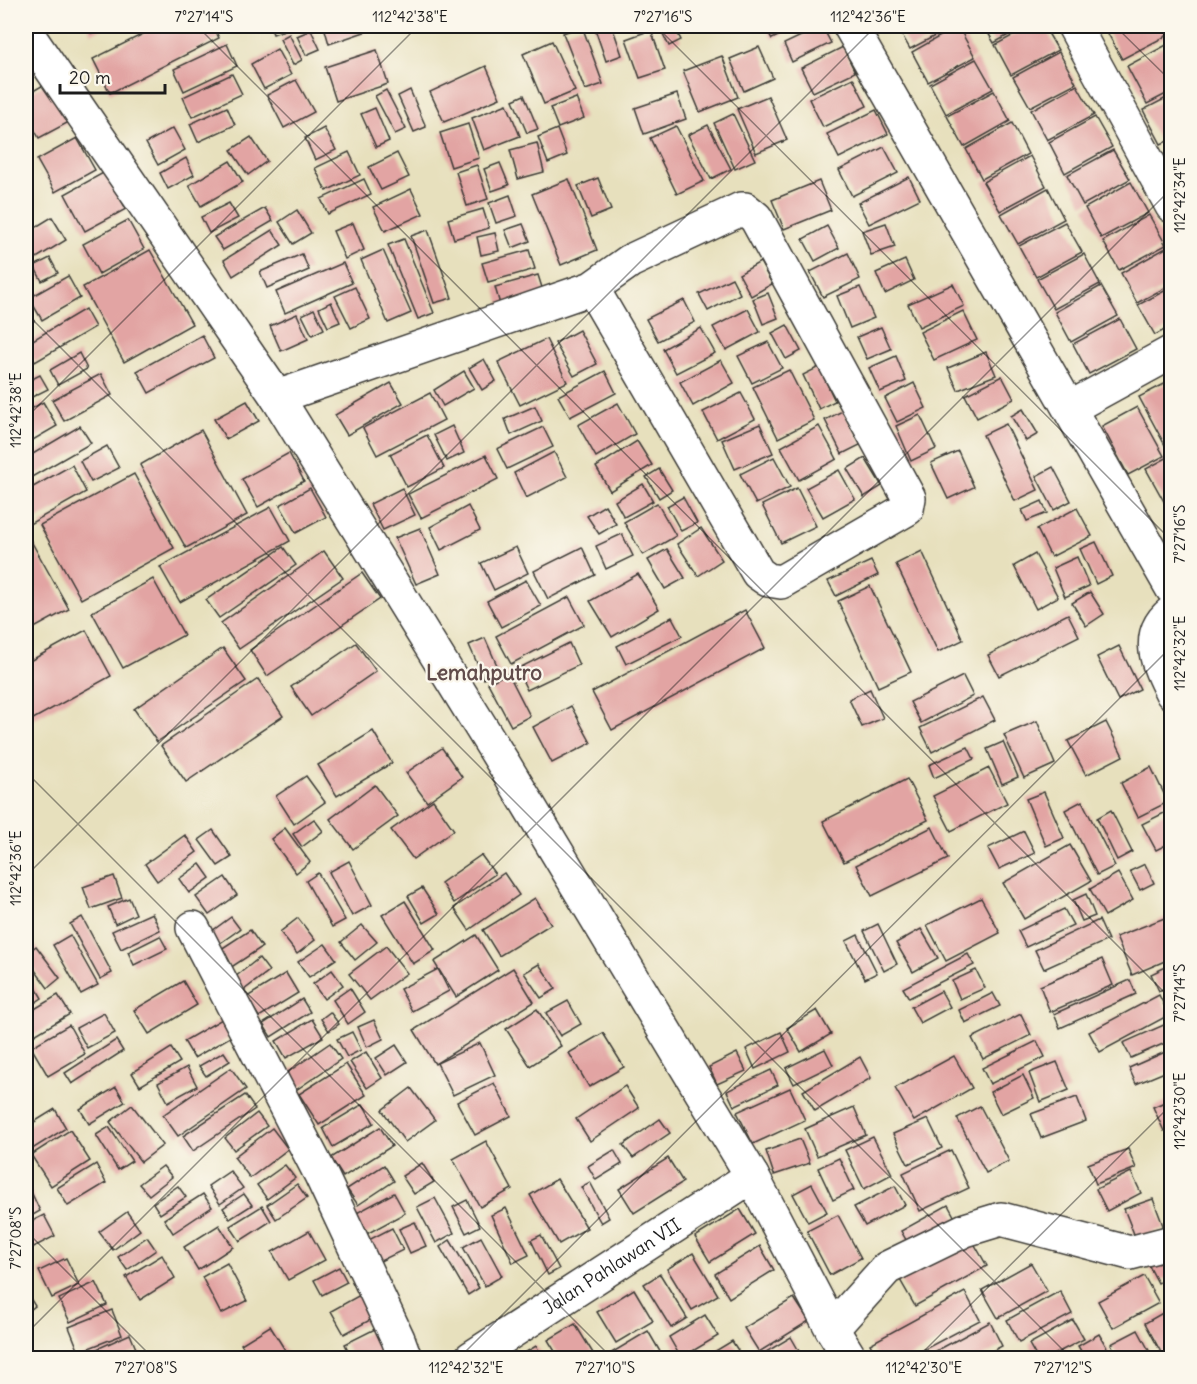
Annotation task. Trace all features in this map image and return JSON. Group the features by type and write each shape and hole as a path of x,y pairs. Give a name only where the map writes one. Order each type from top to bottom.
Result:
{"street":[{"path":"850,26 1172,588"},
{"path":"1074,26 1172,206"},
{"path":"26,32 277,397 505,766 752,1176 850,1359"},
{"path":"277,397 592,288 630,261 741,209 750,211 756,218 909,498 907,508 781,582 768,580 758,573 592,288"},
{"path":"1070,408 1172,352"},
{"path":"1172,612 1161,621 1156,633 1172,693"},
{"path":"193,928 321,1175 398,1339 405,1359"},
{"name":"Jalan Pahlawan VII","path":"471,1359 752,1176"},
{"path":"832,1329 887,1268 965,1230 1000,1219 1130,1253 1172,1242"}],"building":[{"path":"88,26 110,26 91,33"},
{"path":"159,26 213,26 219,38 110,93 93,59"},
{"path":"270,26 296,26 273,34"},
{"path":"337,26 382,26 329,44 325,30"},
{"path":"582,26 603,84 585,90 563,33"},
{"path":"594,26 612,26 622,55 606,61"},
{"path":"659,26 674,26 681,40 669,46"},
{"path":"765,26 799,26 772,39"},
{"path":"822,26 831,43 792,62 784,44"},
{"path":"897,26 954,26 910,49"},
{"path":"958,26 975,57 928,82 912,52"},
{"path":"984,26 1025,26 994,43"},
{"path":"1031,26 1044,26 1058,50 1011,75 995,45"},
{"path":"1113,26 1163,26 1168,35 1122,59 1106,30"},
{"path":"311,30 320,49 306,55 297,36"},
{"path":"651,30 665,70 640,78 626,39"},
{"path":"289,34 302,60 293,65 280,39"},
{"path":"552,41 575,91 544,104 523,54"},
{"path":"1172,42 1172,91 1147,104 1127,66"},
{"path":"227,44 237,66 184,91 174,69"},
{"path":"759,47 773,78 744,91 730,59"},
{"path":"843,47 855,72 813,92 801,68"},
{"path":"277,49 291,75 264,89 251,64"},
{"path":"377,50 388,84 336,101 325,67"},
{"path":"1059,52 1076,83 1030,107 1013,77"},
{"path":"722,56 738,97 700,112 683,71"},
{"path":"976,59 993,89 946,114 930,84"},
{"path":"486,66 500,98 444,122 430,92"},
{"path":"232,74 242,94 192,117 183,97"},
{"path":"853,78 867,106 823,127 809,99"},
{"path":"296,80 314,112 284,128 267,95"},
{"path":"47,83 69,122 39,138 26,114 26,95"},
{"path":"1077,85 1094,115 1047,140 1031,110"},
{"path":"386,90 406,129 395,134 375,96"},
{"path":"410,90 426,127 414,132 398,96"},
{"path":"994,91 1010,121 964,147 947,116"},
{"path":"677,94 686,119 644,134 635,108"},
{"path":"524,95 538,129 527,133 513,100"},
{"path":"1172,95 1172,139 1161,144 1143,110"},
{"path":"768,96 787,140 756,153 737,109"},
{"path":"576,98 584,118 558,128 550,108"},
{"path":"507,104 520,136 484,150 472,118"},
{"path":"227,107 235,125 198,142 190,124"},
{"path":"375,108 389,141 376,147 361,114"},
{"path":"876,110 888,134 839,158 827,134"},
{"path":"733,114 755,160 735,169 714,123"},
{"path":"1095,117 1112,147 1065,173 1049,142"},
{"path":"1012,123 1028,154 982,179 966,149"},
{"path":"468,124 479,158 451,167 440,133"},
{"path":"708,125 731,169 711,179 688,135"},
{"path":"676,126 704,181 677,194 650,138"},
{"path":"173,128 185,150 158,165 146,143"},
{"path":"324,128 336,150 315,160 305,138"},
{"path":"557,129 567,155 548,163 538,137"},
{"path":"251,137 267,161 248,175 231,150"},
{"path":"77,138 95,170 55,192 37,160"},
{"path":"537,143 544,172 518,179 510,150"},
{"path":"884,147 898,173 852,196 839,170"},
{"path":"1113,150 1130,179 1083,205 1067,175"},
{"path":"349,152 360,175 326,191 315,168"},
{"path":"397,153 409,177 381,190 369,167"},
{"path":"1030,156 1046,186 1000,211 983,182"},
{"path":"186,158 194,175 168,189 160,173"},
{"path":"230,161 243,182 201,206 189,185"},
{"path":"500,163 509,185 492,191 484,169"},
{"path":"477,165 488,199 467,206 456,172"},
{"path":"105,172 126,209 85,231 65,194"},
{"path":"909,177 920,199 869,224 858,203"},
{"path":"598,178 611,210 591,218 578,186"},
{"path":"364,179 371,194 328,214 321,199"},
{"path":"569,179 597,250 561,265 532,194"},
{"path":"819,181 831,210 784,229 772,200"},
{"path":"1131,182 1148,213 1101,238 1085,208"},
{"path":"1048,188 1064,219 1018,244 1001,214"},
{"path":"411,189 423,214 385,231 373,207"},
{"path":"510,195 517,216 496,223 489,203"},
{"path":"26,200 33,212 26,216"},
{"path":"229,203 238,218 209,233 201,217"},
{"path":"265,208 273,221 223,250 214,237"},
{"path":"483,209 489,228 454,239 448,219"},
{"path":"297,210 311,233 293,244 279,222"},
{"path":"1149,215 1166,245 1119,270 1103,241"},
{"path":"52,217 66,240 30,262 26,256 26,233"},
{"path":"128,220 144,249 99,274 83,244"},
{"path":"1065,222 1082,252 1036,277 1019,246"},
{"path":"353,223 364,250 345,259 333,231"},
{"path":"886,223 895,247 871,255 862,231"},
{"path":"523,224 530,241 512,248 505,230"},
{"path":"827,226 839,248 815,261 803,239"},
{"path":"272,230 282,245 233,276 224,260"},
{"path":"428,230 452,298 434,303 411,236"},
{"path":"495,233 499,251 481,255 477,237"},
{"path":"404,239 434,313 418,319 388,245"},
{"path":"1166,248 1172,256 1172,284 1137,303 1121,273"},
{"path":"150,250 192,324 124,362 83,287"},
{"path":"383,250 411,313 388,323 361,260"},
{"path":"529,250 535,269 488,282 482,263"},
{"path":"848,253 860,279 823,297 810,272"},
{"path":"302,254 309,270 267,288 260,272"},
{"path":"1084,254 1100,284 1054,309 1037,279"},
{"path":"50,258 58,273 42,281 34,266"},
{"path":"905,260 914,280 885,294 876,273"},
{"path":"760,262 772,284 751,296 739,274"},
{"path":"343,263 352,283 285,313 276,292"},
{"path":"538,275 544,294 501,308 495,287"},
{"path":"68,276 80,298 42,320 29,298"},
{"path":"732,278 740,294 708,311 699,294"},
{"path":"953,284 964,306 919,327 908,304"},
{"path":"1101,286 1118,316 1071,342 1055,312"},
{"path":"355,287 370,319 351,328 335,296"},
{"path":"860,287 874,318 850,328 837,296"},
{"path":"1172,287 1172,326 1155,335 1138,305"},
{"path":"768,293 778,318 763,324 753,299"},
{"path":"684,300 695,322 658,341 646,319"},
{"path":"331,302 340,322 328,327 319,308"},
{"path":"26,306 34,321 26,325"},
{"path":"85,309 95,327 35,362 26,344"},
{"path":"314,309 324,329 312,335 302,315"},
{"path":"748,309 760,332 726,350 713,327"},
{"path":"963,311 977,340 934,360 920,332"},
{"path":"297,314 308,339 281,351 270,326"},
{"path":"1120,319 1136,349 1089,374 1073,344"},
{"path":"787,325 801,351 786,359 772,333"},
{"path":"881,327 891,349 867,359 857,337"},
{"path":"701,328 715,353 676,373 663,349"},
{"path":"579,330 597,364 574,376 555,343"},
{"path":"202,335 214,358 149,393 137,371"},
{"path":"546,339 567,382 520,405 498,362"},
{"path":"768,342 782,368 752,383 738,356"},
{"path":"986,352 996,375 958,390 948,368"},
{"path":"79,353 87,369 58,385 50,370"},
{"path":"896,356 906,381 880,392 869,368"},
{"path":"484,359 496,381 482,390 469,368"},
{"path":"721,360 734,383 693,406 680,382"},
{"path":"819,367 835,401 819,409 803,375"},
{"path":"789,370 814,420 778,438 753,387"},
{"path":"464,371 474,388 443,406 434,390"},
{"path":"605,371 616,393 570,417 558,396"},
{"path":"101,374 112,395 64,421 52,400"},
{"path":"40,375 48,389 26,400 26,382"},
{"path":"1002,376 1014,399 977,418 965,395"},
{"path":"1172,380 1172,444 1166,447 1139,397"},
{"path":"391,383 403,403 347,435 335,415"},
{"path":"914,383 926,408 897,422 885,398"},
{"path":"430,393 444,420 377,455 363,428"},
{"path":"741,393 755,419 717,439 703,412"},
{"path":"247,401 259,421 226,439 214,419"},
{"path":"43,402 57,426 26,444 26,412"},
{"path":"618,403 635,434 596,457 578,425"},
{"path":"535,406 542,421 511,435 505,419"},
{"path":"1137,407 1164,456 1128,475 1102,426"},
{"path":"1023,409 1038,434 1026,441 1011,416"},
{"path":"844,410 862,444 842,454 825,420"},
{"path":"920,415 936,449 911,461 896,426"},
{"path":"760,424 773,453 735,469 722,440"},
{"path":"1006,424 1038,490 1015,501 983,435"},
{"path":"80,426 91,443 30,478 26,471 26,458"},
{"path":"452,426 464,453 447,461 434,435"},
{"path":"819,426 837,459 799,480 781,447"},
{"path":"543,427 553,447 507,469 497,449"},
{"path":"201,430 247,515 186,548 140,465"},
{"path":"427,435 444,468 407,487 390,454"},
{"path":"637,441 652,465 610,491 596,467"},
{"path":"107,446 119,468 91,482 80,461"},
{"path":"958,451 974,487 948,499 931,463"},
{"path":"554,452 567,477 526,498 514,473"},
{"path":"289,453 304,481 258,507 242,479"},
{"path":"486,455 498,479 421,518 408,494"},
{"path":"1172,455 1172,516 1146,469"},
{"path":"774,457 790,487 756,504 740,474"},
{"path":"865,458 882,486 864,497 847,469"},
{"path":"72,465 86,492 26,526 26,491"},
{"path":"1053,467 1071,501 1054,510 1036,476"},
{"path":"659,469 672,490 659,498 646,477"},
{"path":"839,470 855,499 823,517 806,488"},
{"path":"134,474 174,548 81,599 40,525"},
{"path":"643,484 653,501 624,517 615,501"},
{"path":"310,488 326,517 296,533 280,505"},
{"path":"402,488 415,515 383,530 370,504"},
{"path":"797,488 816,526 781,543 762,505"},
{"path":"683,497 697,523 681,531 667,506"},
{"path":"1042,501 1047,513 1027,521 1022,510"},
{"path":"657,503 676,536 643,555 624,522"},
{"path":"605,505 616,524 599,534 587,516"},
{"path":"468,506 480,530 441,550 430,527"},
{"path":"271,507 290,541 180,602 160,567"},
{"path":"1077,508 1092,536 1051,557 1037,529"},
{"path":"420,528 440,574 416,584 395,538"},
{"path":"701,528 722,560 698,576 677,544"},
{"path":"622,534 633,556 606,569 596,546"},
{"path":"31,541 69,609 27,632 26,544"},
{"path":"1096,542 1112,576 1096,584 1080,549"},
{"path":"283,547 296,565 219,618 206,600"},
{"path":"516,547 528,573 494,590 481,563"},
{"path":"582,547 595,575 548,599 534,571"},
{"path":"667,549 685,578 665,589 648,560"},
{"path":"324,551 343,578 239,649 221,623"},
{"path":"922,551 963,640 938,652 896,564"},
{"path":"1035,554 1058,597 1036,609 1014,566"},
{"path":"1077,557 1089,586 1065,597 1053,568"},
{"path":"871,561 878,575 836,596 828,581"},
{"path":"362,573 380,599 267,676 250,650"},
{"path":"638,574 659,609 612,637 590,601"},
{"path":"153,579 184,635 123,668 92,612"},
{"path":"526,580 541,606 501,627 487,601"},
{"path":"870,586 911,672 878,687 838,601"},
{"path":"1090,592 1104,614 1086,626 1072,603"},
{"path":"569,597 584,625 511,664 496,636"},
{"path":"745,610 765,648 612,730 592,692"},
{"path":"1068,614 1079,636 999,676 988,655"},
{"path":"672,617 682,636 626,664 617,646"},
{"path":"86,630 111,676 26,723 26,663"},
{"path":"485,638 500,672 484,679 469,645"},
{"path":"356,643 376,671 311,716 291,687"},
{"path":"569,643 579,665 527,690 517,669"},
{"path":"1119,646 1140,689 1118,700 1097,657"},
{"path":"223,648 246,681 157,742 134,709"},
{"path":"508,673 530,716 511,726 488,683"},
{"path":"963,676 973,696 921,723 910,702"},
{"path":"258,679 283,716 186,782 161,746"},
{"path":"870,689 883,718 862,727 849,699"},
{"path":"983,697 995,720 932,752 920,728"},
{"path":"571,706 591,743 552,763 533,727"},
{"path":"1037,721 1055,764 1024,778 1004,735"},
{"path":"1106,722 1123,756 1086,775 1068,741"},
{"path":"373,731 392,763 337,796 318,765"},
{"path":"1003,742 1018,777 1002,784 987,749"},
{"path":"968,747 974,759 934,778 929,765"},
{"path":"442,748 462,777 427,802 406,773"},
{"path":"1151,767 1168,802 1138,817 1121,783"},
{"path":"989,768 1007,803 951,831 933,796"},
{"path":"306,776 325,802 294,824 276,796"},
{"path":"907,779 928,820 844,862 823,821"},
{"path":"375,785 398,816 353,849 330,819"},
{"path":"1044,792 1064,838 1046,846 1026,799"},
{"path":"433,800 454,830 413,859 391,830"},
{"path":"1082,801 1115,866 1097,875 1065,810"},
{"path":"1172,809 1172,842 1156,850 1142,824"},
{"path":"1111,810 1132,852 1117,860 1097,818"},
{"path":"314,819 323,831 302,847 293,834"},
{"path":"932,827 948,859 872,896 856,865"},
{"path":"285,828 310,862 296,873 271,839"},
{"path":"213,830 232,857 218,866 199,840"},
{"path":"1024,831 1035,853 999,869 988,848"},
{"path":"185,835 197,852 157,881 145,864"},
{"path":"1070,845 1091,881 1024,919 1003,883"},
{"path":"481,855 495,874 454,903 441,883"},
{"path":"349,861 372,905 352,916 329,872"},
{"path":"200,864 210,878 189,893 179,879"},
{"path":"1145,864 1154,883 1140,890 1130,871"},
{"path":"318,873 345,920 332,927 306,881"},
{"path":"504,873 519,895 469,930 454,908"},
{"path":"1118,873 1133,900 1105,916 1090,889"},
{"path":"114,876 122,898 91,909 83,887"},
{"path":"225,877 237,895 209,915 196,897"},
{"path":"422,888 439,914 424,923 408,896"},
{"path":"1086,894 1095,916 1082,921 1073,900"},
{"path":"129,898 136,914 115,924 108,907"},
{"path":"535,898 551,924 499,956 483,930"},
{"path":"981,898 1000,933 946,961 927,925"},
{"path":"405,901 435,950 413,964 382,915"},
{"path":"1064,909 1073,925 1026,947 1018,931"},
{"path":"152,913 160,930 121,949 112,931"},
{"path":"1172,915 1172,958 1132,975 1116,937"},
{"path":"82,917 112,973 100,979 70,924"},
{"path":"231,917 240,929 216,946 208,934"},
{"path":"298,918 315,940 297,954 280,932"},
{"path":"1099,920 1108,940 1044,969 1035,950"},
{"path":"878,924 897,964 884,971 864,931"},
{"path":"362,925 377,942 355,960 341,942"},
{"path":"921,929 938,958 913,972 896,943"},
{"path":"250,930 262,947 230,968 218,951"},
{"path":"70,935 98,985 81,994 53,945"},
{"path":"476,935 498,970 456,997 434,962"},
{"path":"858,935 877,973 865,979 846,941"},
{"path":"160,936 167,949 134,965 128,952"},
{"path":"325,944 336,959 309,977 298,962"},
{"path":"36,946 60,978 48,988 26,958 26,954"},
{"path":"386,946 407,973 370,1000 349,974"},
{"path":"968,954 974,965 909,998 903,988"},
{"path":"259,958 269,971 240,993 230,981"},
{"path":"1102,959 1113,985 1050,1012 1040,986"},
{"path":"539,964 556,989 541,998 524,973"},
{"path":"1172,964 1172,984 1159,991 1151,974"},
{"path":"513,968 534,1002 435,1064 414,1030"},
{"path":"438,969 449,991 412,1011 400,989"},
{"path":"332,970 343,985 324,999 313,984"},
{"path":"976,970 985,988 960,999 952,981"},
{"path":"26,971 42,998 30,1006 26,999"},
{"path":"286,973 298,993 259,1017 247,997"},
{"path":"1130,980 1136,994 1060,1028 1054,1014"},
{"path":"183,981 197,1005 149,1034 134,1010"},
{"path":"350,988 365,1012 348,1024 333,1000"},
{"path":"941,991 950,1007 920,1023 911,1007"},
{"path":"993,993 1000,1006 965,1023 959,1010"},
{"path":"58,995 70,1014 28,1039 26,1014"},
{"path":"1159,995 1169,1015 1100,1052 1089,1032"},
{"path":"302,999 310,1012 271,1037 263,1024"},
{"path":"568,1001 581,1024 560,1036 546,1013"},
{"path":"537,1009 561,1046 530,1066 506,1029"},
{"path":"817,1010 831,1034 801,1052 787,1028"},
{"path":"330,1012 339,1024 329,1031 321,1019"},
{"path":"104,1013 115,1033 87,1048 76,1028"},
{"path":"1021,1014 1031,1035 983,1059 972,1038"},
{"path":"222,1019 232,1036 194,1058 184,1041"},
{"path":"312,1019 323,1037 286,1058 276,1041"},
{"path":"374,1020 383,1039 367,1047 358,1027"},
{"path":"1166,1024 1172,1040 1131,1058 1123,1043"},
{"path":"69,1025 85,1054 48,1076 31,1047"},
{"path":"352,1032 361,1050 347,1057 337,1039"},
{"path":"781,1032 790,1052 755,1069 746,1049"},
{"path":"603,1033 624,1067 589,1087 569,1053"},
{"path":"116,1040 123,1051 72,1084 65,1073"},
{"path":"1037,1041 1045,1057 990,1084 982,1068"},
{"path":"330,1043 341,1059 296,1090 285,1074"},
{"path":"480,1043 495,1075 453,1095 437,1063"},
{"path":"396,1045 407,1062 387,1075 376,1058"},
{"path":"171,1048 180,1062 140,1086 132,1073"},
{"path":"825,1049 833,1065 794,1084 786,1068"},
{"path":"1172,1049 1172,1069 1136,1084 1129,1068"},
{"path":"224,1052 230,1061 206,1076 199,1066"},
{"path":"366,1052 382,1078 367,1088 350,1062"},
{"path":"737,1053 746,1071 717,1084 709,1067"},
{"path":"954,1056 972,1088 914,1121 895,1088"},
{"path":"860,1057 871,1078 815,1111 803,1091"},
{"path":"1057,1062 1069,1090 1040,1102 1029,1073"},
{"path":"346,1064 366,1095 319,1125 299,1094"},
{"path":"187,1067 197,1086 168,1102 158,1083"},
{"path":"231,1068 246,1089 178,1136 163,1115"},
{"path":"771,1070 778,1085 734,1106 727,1091"},
{"path":"1023,1075 1034,1098 1001,1114 990,1092"},
{"path":"494,1083 511,1116 475,1135 457,1102"},
{"path":"625,1086 639,1108 590,1141 576,1119"},
{"path":"116,1087 125,1102 89,1124 80,1109"},
{"path":"411,1088 435,1120 405,1142 382,1110"},
{"path":"790,1088 805,1120 753,1144 737,1112"},
{"path":"245,1095 255,1109 193,1151 183,1136"},
{"path":"1077,1097 1086,1121 1041,1138 1031,1114"},
{"path":"1172,1099 1172,1128 1164,1131 1153,1107"},
{"path":"363,1104 374,1123 333,1147 323,1128"},
{"path":"132,1105 163,1145 141,1162 110,1122"},
{"path":"980,1106 1009,1161 986,1173 957,1118"},
{"path":"854,1107 866,1135 817,1156 805,1129"},
{"path":"55,1109 66,1128 26,1153 26,1127"},
{"path":"257,1113 267,1126 234,1150 225,1138"},
{"path":"660,1119 670,1133 633,1158 623,1145"},
{"path":"928,1119 942,1148 908,1164 893,1134"},
{"path":"109,1127 132,1161 118,1170 96,1135"},
{"path":"380,1127 392,1146 343,1177 331,1158"},
{"path":"272,1128 288,1149 250,1178 234,1157"},
{"path":"70,1130 90,1161 51,1186 31,1155"},
{"path":"873,1137 892,1174 864,1189 845,1150"},
{"path":"800,1139 810,1163 774,1175 766,1151"},
{"path":"486,1141 512,1189 480,1207 453,1159"},
{"path":"1128,1149 1136,1168 1096,1184 1088,1164"},
{"path":"614,1150 622,1164 596,1180 588,1166"},
{"path":"951,1150 969,1188 920,1211 903,1173"},
{"path":"668,1158 683,1182 634,1213 619,1189"},
{"path":"839,1158 854,1190 833,1200 818,1168"},
{"path":"422,1163 434,1182 414,1194 402,1176"},
{"path":"96,1164 106,1183 68,1206 57,1188"},
{"path":"285,1165 295,1178 267,1199 257,1185"},
{"path":"384,1165 394,1181 358,1205 347,1189"},
{"path":"163,1166 172,1177 149,1195 139,1184"},
{"path":"230,1171 243,1188 220,1204 208,1186"},
{"path":"1131,1172 1141,1193 1107,1211 1096,1189"},
{"path":"557,1179 587,1228 559,1244 530,1195"},
{"path":"26,1181 40,1211 26,1219"},
{"path":"590,1182 609,1218 601,1223 581,1187"},
{"path":"297,1184 307,1198 276,1219 267,1205"},
{"path":"812,1184 827,1212 808,1222 793,1194"},
{"path":"178,1186 186,1197 160,1214 153,1203"},
{"path":"895,1186 905,1205 865,1226 854,1207"},
{"path":"394,1193 405,1213 363,1236 351,1216"},
{"path":"203,1194 212,1207 173,1233 164,1219"},
{"path":"244,1194 252,1205 230,1219 223,1208"},
{"path":"435,1198 454,1233 436,1243 417,1207"},
{"path":"1153,1199 1164,1228 1136,1239 1124,1209"},
{"path":"467,1200 480,1226 466,1233 453,1207"},
{"path":"948,1205 960,1227 913,1252 901,1231"},
{"path":"262,1206 271,1221 240,1241 230,1226"},
{"path":"506,1208 529,1255 513,1263 491,1215"},
{"path":"740,1209 755,1234 710,1262 695,1237"},
{"path":"127,1212 140,1230 113,1250 99,1232"},
{"path":"44,1215 55,1236 26,1251 26,1224"},
{"path":"838,1215 861,1258 830,1275 807,1231"},
{"path":"415,1222 426,1246 410,1253 399,1229"},
{"path":"219,1225 233,1247 198,1270 184,1247"},
{"path":"392,1228 403,1250 368,1267 357,1246"},
{"path":"309,1231 325,1260 288,1280 272,1252"},
{"path":"967,1231 987,1266 915,1306 895,1271"},
{"path":"541,1235 559,1269 548,1275 531,1240"},
{"path":"147,1237 156,1250 127,1270 118,1257"},
{"path":"481,1237 502,1276 485,1286 463,1247"},
{"path":"450,1240 479,1288 468,1295 440,1247"},
{"path":"760,1246 774,1270 729,1298 715,1274"},
{"path":"1172,1249 1172,1275 1158,1283 1147,1262"},
{"path":"693,1253 718,1295 692,1310 667,1269"},
{"path":"162,1255 175,1278 140,1300 126,1277"},
{"path":"66,1258 79,1285 52,1298 39,1271"},
{"path":"227,1263 247,1301 221,1314 202,1277"},
{"path":"1031,1263 1047,1291 998,1318 982,1290"},
{"path":"339,1267 347,1282 322,1295 314,1280"},
{"path":"660,1274 687,1318 671,1328 644,1284"},
{"path":"1144,1276 1159,1303 1113,1328 1098,1301"},
{"path":"96,1282 107,1305 70,1322 59,1299"},
{"path":"634,1289 653,1321 616,1343 597,1312"},
{"path":"1060,1291 1072,1314 1019,1342 1007,1320"},
{"path":"26,1292 35,1306 26,1313"},
{"path":"965,1292 980,1320 908,1358 878,1358 870,1344"},
{"path":"360,1295 372,1319 344,1334 331,1311"},
{"path":"794,1298 809,1321 759,1352 744,1328"},
{"path":"112,1310 122,1335 79,1352 69,1327"},
{"path":"1166,1311 1172,1321 1172,1348 1162,1354 1145,1323"},
{"path":"705,1315 718,1336 681,1358 669,1337"},
{"path":"1073,1320 1084,1339 1047,1358 1037,1358 1029,1344"},
{"path":"990,1322 1002,1346 979,1358 923,1358"},
{"path":"575,1324 596,1358 559,1358 548,1340"},
{"path":"270,1326 290,1358 250,1358 241,1344"},
{"path":"377,1328 390,1356 352,1358 345,1344"},
{"path":"1138,1330 1153,1358 1119,1358 1111,1344"},
{"path":"648,1331 662,1355 656,1358 603,1358"},
{"path":"130,1334 137,1351 121,1358 77,1358"},
{"path":"1099,1334 1113,1358 1085,1358 1078,1346"},
{"path":"791,1337 803,1358 756,1358"},
{"path":"732,1341 743,1358 704,1358"},
{"path":"536,1346 544,1358 516,1358"},
{"path":"141,1352 145,1358 127,1358"}],"district":[{"name":"Lemahputro","path":"484,673"}]}
